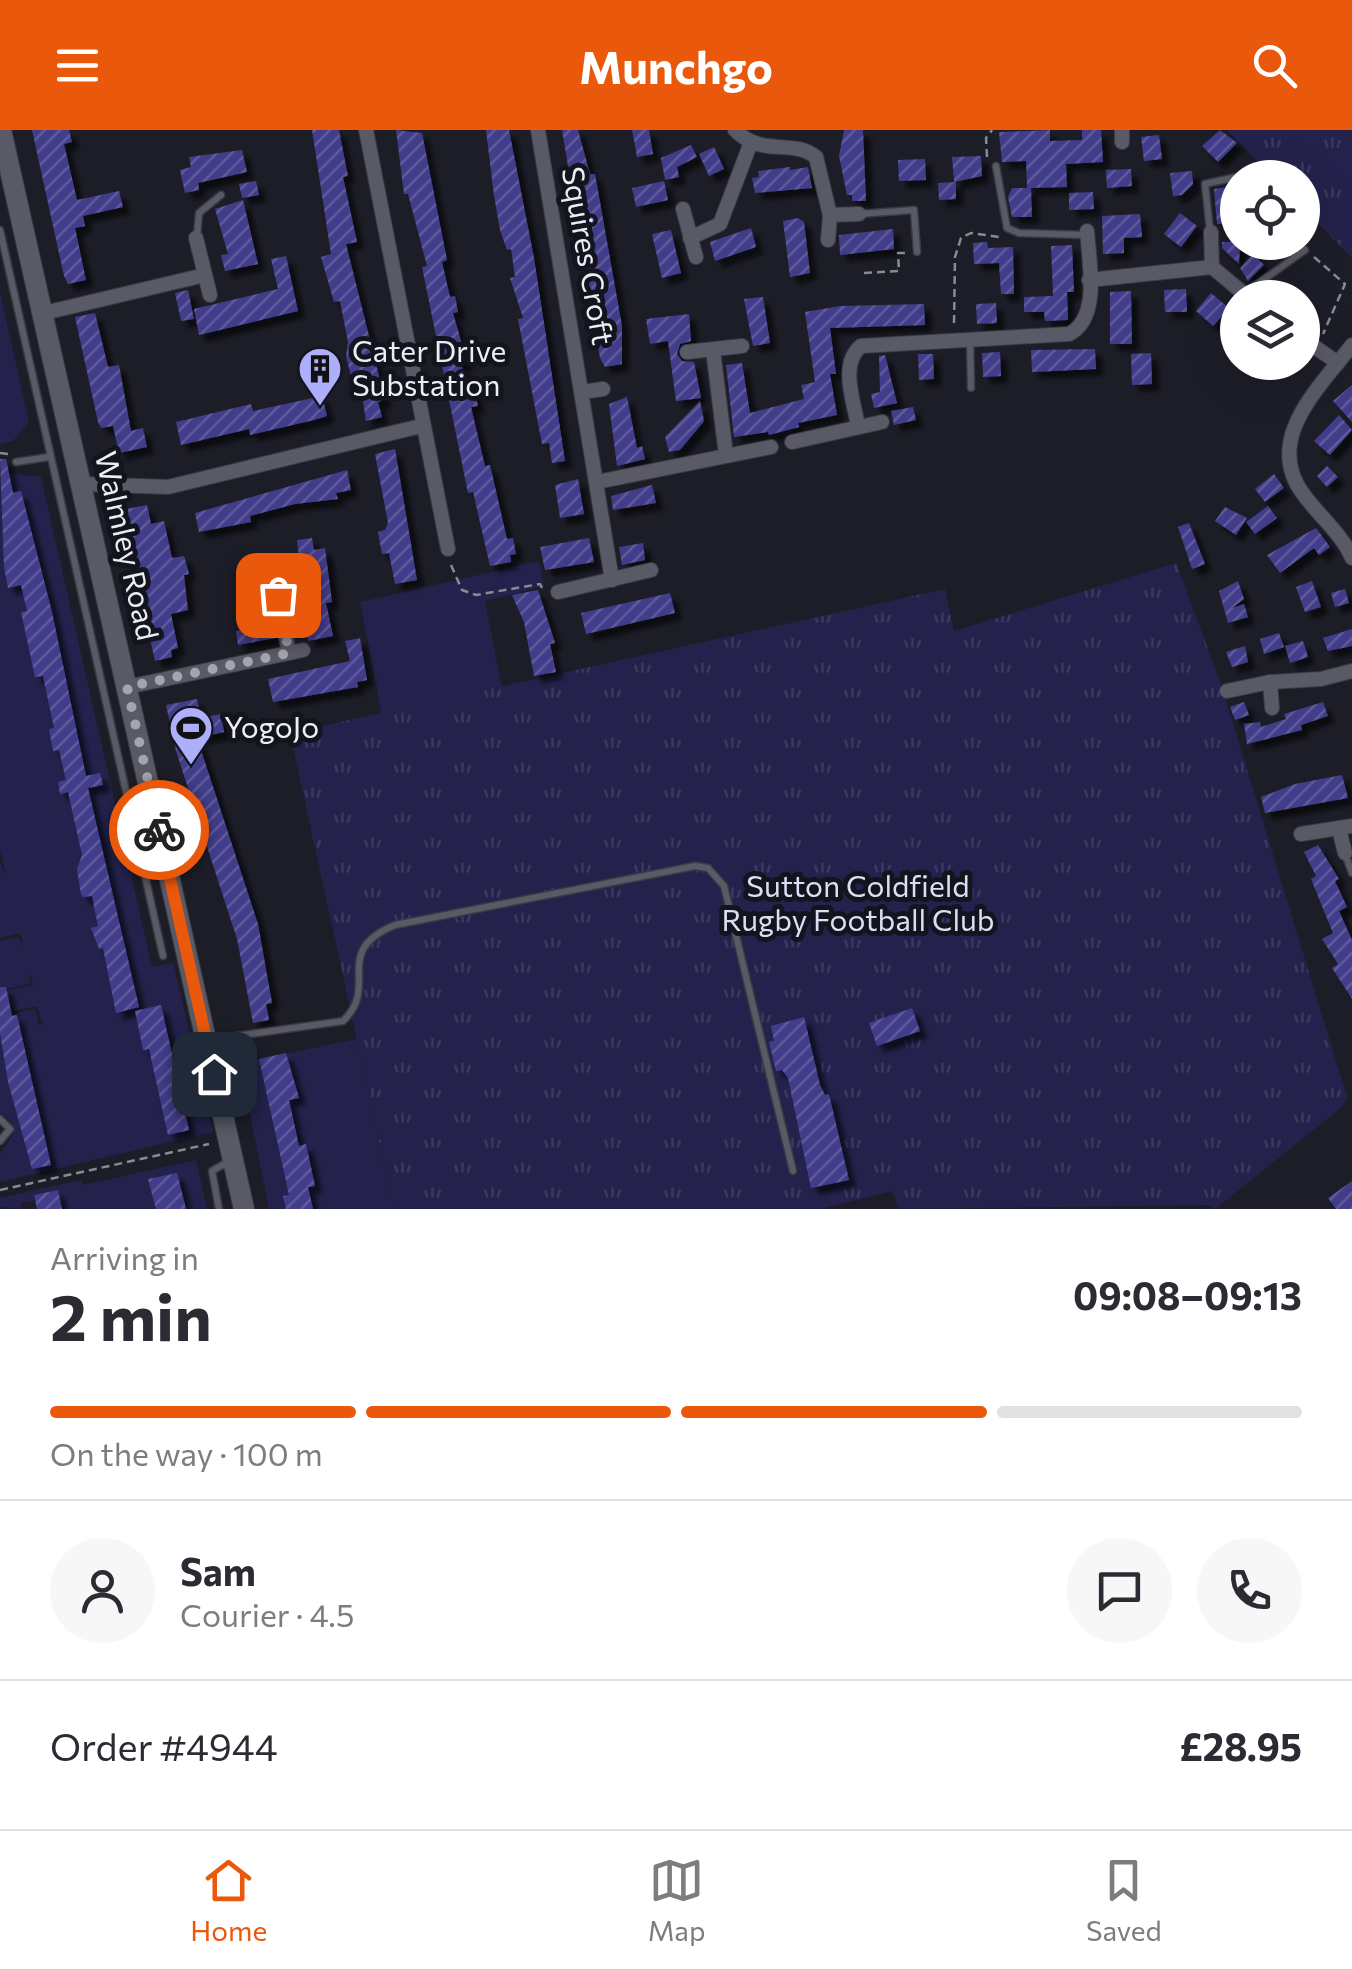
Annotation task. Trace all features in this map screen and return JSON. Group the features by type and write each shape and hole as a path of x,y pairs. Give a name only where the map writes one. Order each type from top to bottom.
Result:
{"main road":[{"name":"Walmley Road","path":"1,130 244,1209"}],"street":[{"path":"366,130 448,549"},
{"name":"Squires Croft","path":"538,130 612,580"},
{"path":"735,130 750,145 812,153 823,174 830,214 828,240"},
{"path":"690,238 720,224 750,145"},
{"path":"683,209 696,257"},
{"path":"830,214 859,214"},
{"path":"1211,232 1212,267"},
{"path":"858,426 850,374 856,350 870,342 1069,334 1080,328 1088,316 1087,233"},
{"path":"196,238 210,296"},
{"path":"1089,280 1212,267 1227,280"},
{"path":"44,313 205,275"},
{"path":"1351,550 1301,492 1286,455 1294,424 1352,345"},
{"path":"687,352 742,346"},
{"path":"712,350 726,455"},
{"path":"1320,350 1338,363"},
{"name":"Squires Croft","path":"582,392 603,388"},
{"path":"792,442 882,422"},
{"path":"80,474 168,487 421,426"},
{"path":"596,482 771,447"},
{"path":"558,592 650,570"},
{"path":"127,687 296,652 278,595"},
{"path":"1227,691 1270,682 1321,679 1352,671"},
{"path":"1270,682 1272,708"},
{"path":"1301,834 1345,827 1345,853"}],"lane":[{"path":"996,166 1007,228 1019,234 1087,233"},
{"path":"1211,232 1205,184 1220,181"},
{"path":"196,238 199,212 222,194"},
{"path":"992,199 1001,199"},
{"path":"859,214 914,210 917,252"},
{"path":"0,230 163,956"},
{"path":"1267,280 1292,260"},
{"path":"970,339 972,388"},
{"path":"16,462 49,457"},
{"path":"52,470 80,474"},
{"path":"1345,853 1352,873"},
{"path":"206,1040 343,1021 356,1009 360,997 358,952 367,940 394,925 695,866 708,868 724,886 793,1171"},
{"path":"160,944 183,938"},
{"path":"0,1119 10,1130 0,1141"},
{"path":"218,1209 212,1171 216,1164 232,1159"}],"path":[{"path":"952,340 955,256 961,238 971,233 1020,240 1019,234"},
{"path":"864,273 899,271 898,253 917,252"},
{"path":"1317,260 1345,284 1320,341"},
{"path":"448,549 462,590 476,595 540,584 546,594 558,592"},
{"path":"0,1190 202,1146 212,1171"}],"green space":[{"path":"1227,130 1352,130 1352,258 1320,225 1320,160 1256,160"},
{"path":"0,292 29,422 13,441 0,444"},
{"path":"0,475 41,477 152,967 173,963 213,1132 0,1182 0,1154 13,1134 11,1121 0,1113 0,1017 35,1009 39,1025 43,1024 37,1006 0,1014 0,992 33,985 29,971 30,984 0,990 0,941 18,937 24,948 20,933 0,938 0,862 6,876 0,849","holes":["42,1127 51,1164 33,1169 23,1132"]},
{"path":"539,561 544,586 485,601 502,689 382,716 360,602"},
{"name":"Sutton Coldfield Rugby Football Club","path":"1176,563 1220,681 1347,1097 1342,1107 1215,1209 1207,1205 899,1209 892,1191 820,1209 394,1209 290,733 945,589 954,631"},
{"path":"357,1039 394,1209 269,1209 243,1078 251,1061"},
{"path":"196,1160 207,1209 63,1209 58,1190 34,1195 35,1200 21,1203 22,1209 0,1207 0,1198 81,1180 83,1185"}],"building":[{"path":"32,130 69,130 72,142 64,144 77,200 119,191 123,207 83,216 85,226 75,228 86,280 68,284 64,276"},
{"path":"312,130 339,130 348,176 343,177 357,242 346,244 385,400 378,402 382,417 366,421 360,382 353,384 346,356 348,342 340,301 334,302 321,257 331,254"},
{"path":"396,130 422,133 447,260 442,262 450,297 455,296 458,312 453,313 467,362 461,363 467,387 473,386 478,406 471,407 485,466 490,465 507,539 513,538 516,554 510,555 511,562 490,566 473,492 468,493 422,267 427,266 408,194 404,194"},
{"path":"486,130 509,130 534,258 565,461 552,463 549,443 542,444 518,319 523,318 510,278 515,277 511,249 507,250 500,230"},
{"path":"562,130 578,130 590,174 595,174 622,326 622,364 605,367 600,358"},
{"path":"632,130 649,130 653,154 637,157"},
{"path":"844,130 863,130 866,201 852,201 852,195 847,195 839,156"},
{"path":"1050,130 1050,141 1082,140 1082,130 1101,130 1103,162 1066,164 1067,187 1031,188 1032,217 1012,217 1008,197 1012,188 1027,188 1026,161 1002,162 999,132"},
{"path":"1220,130 1237,143 1218,162 1202,146"},
{"path":"1159,135 1162,159 1144,161 1141,137"},
{"path":"691,145 697,157 677,167 679,177 665,180 661,158"},
{"path":"714,147 724,169 709,176 699,154"},
{"path":"242,150 247,172 198,183 199,190 185,193 180,170 191,167 189,157"},
{"path":"981,156 982,176 954,182 952,157"},
{"path":"925,159 926,180 899,181 898,160"},
{"path":"808,167 812,188 755,193 752,178 759,177 758,171"},
{"path":"1131,169 1132,186 1107,188 1106,170"},
{"path":"1192,171 1193,184 1182,195 1173,196 1170,173"},
{"path":"256,181 259,195 242,198 239,184"},
{"path":"664,181 668,200 636,207 632,188"},
{"path":"956,182 956,199 939,200 938,183"},
{"path":"1220,188 1220,224 1217,224 1214,189"},
{"path":"1093,192 1094,209 1069,210 1069,193"},
{"path":"243,200 258,264 225,271 221,255 228,254 215,209"},
{"path":"1180,213 1197,226 1181,247 1164,234"},
{"path":"1140,214 1142,237 1124,238 1124,253 1103,254 1102,216"},
{"path":"798,218 804,222 810,273 790,277 783,221"},
{"path":"751,228 756,247 715,261 710,242"},
{"path":"893,229 894,249 840,255 839,235"},
{"path":"671,230 681,273 662,278 652,234"},
{"path":"987,242 988,248 1013,247 1014,294 1001,294 999,263 974,264 973,243"},
{"path":"1072,245 1074,292 1067,292 1068,320 1045,321 1044,312 1024,312 1024,297 1053,296 1051,246"},
{"path":"286,256 298,311 199,335 194,309 278,289 271,259"},
{"path":"1247,260 1259,260 1264,265 1249,280 1240,268"},
{"path":"1186,289 1187,312 1165,312 1164,290"},
{"path":"188,290 194,319 181,321 175,293"},
{"path":"1131,291 1132,344 1110,344 1110,292"},
{"path":"1211,293 1220,300 1220,318 1213,326 1196,311"},
{"path":"763,297 770,343 753,346 744,299"},
{"path":"996,303 997,323 977,324 976,304"},
{"path":"924,304 925,325 830,328 836,374 830,374 837,415 798,423 799,427 769,435 768,432 734,437 726,365 742,363 750,413 804,399 801,385 815,382 805,312 840,306"},
{"path":"95,313 108,367 119,365 131,431 143,428 147,447 119,453 113,426 101,428 98,422 75,317"},
{"path":"689,314 691,341 680,344 677,354 682,361 694,362 701,398 676,401 668,341 650,344 646,319"},
{"path":"1095,349 1096,369 1032,372 1031,350"},
{"path":"1000,352 1001,376 983,377 982,353"},
{"path":"1151,353 1152,384 1132,385 1131,354"},
{"path":"918,354 933,354 934,379 919,380"},
{"path":"885,355 897,403 874,408 871,394 880,392 879,356"},
{"path":"1352,385 1352,422 1333,401"},
{"path":"322,396 327,416 250,435 249,429 181,445 176,422 251,404 253,411"},
{"path":"627,397 637,448 642,446 645,459 617,466 609,404"},
{"path":"700,401 704,421 680,450 669,452 665,437"},
{"path":"913,407 916,420 894,425 891,411"},
{"path":"1339,415 1352,430 1330,455 1314,441"},
{"path":"395,449 417,580 395,584 389,553 382,554 378,532 385,530 388,523 375,454"},
{"path":"0,459 6,459 13,493 21,491 52,612 86,776 100,773 103,785 88,788 139,1007 116,1013 103,948 99,949 91,928 98,926 92,896 82,897 80,889 77,869 82,855 68,792 60,794 58,782 66,780 59,750 53,751 49,729 54,728 43,676 35,677 21,612 27,611 21,585 8,588"},
{"path":"1327,466 1338,477 1327,487 1317,476"},
{"path":"347,470 351,490 336,493 338,499 295,504 250,516 251,522 199,532 195,513"},
{"path":"1274,474 1284,488 1265,502 1255,489"},
{"path":"578,479 584,514 560,518 555,485"},
{"path":"652,485 656,503 613,510 611,496"},
{"path":"147,505 151,524 164,521 172,558 184,556 189,574 184,575 188,610 171,614 178,648 171,650 172,657 155,661 121,510"},
{"path":"1268,506 1277,518 1255,534 1246,522"},
{"path":"1225,507 1247,518 1236,535 1215,521"},
{"path":"1189,523 1205,564 1192,569 1178,527"},
{"path":"1316,528 1330,547 1319,555 1314,548 1280,573 1267,555"},
{"path":"312,538 314,550 325,548 332,602 326,603 333,636 308,641 297,540"},
{"path":"589,538 594,562 545,570 540,547"},
{"path":"643,543 645,560 622,565 619,547"},
{"path":"1238,581 1244,599 1232,608 1244,604 1248,617 1228,623 1219,591"},
{"path":"1312,581 1321,607 1305,612 1296,587"},
{"path":"1345,589 1349,603 1335,607 1331,593"},
{"path":"538,590 555,643 550,644 556,672 534,676 524,622 512,595"},
{"path":"267,592 275,638 238,645 236,631 258,626 251,596"},
{"path":"670,593 675,613 586,634 581,613"},
{"path":"1352,629 1352,646 1328,651 1323,638"},
{"path":"1279,633 1284,647 1264,654 1260,639"},
{"path":"360,638 367,680 357,682 358,687 273,702 268,679 350,661 345,641"},
{"path":"1303,641 1308,657 1290,663 1285,646"},
{"path":"1245,646 1248,662 1232,667 1226,652"},
{"path":"197,699 201,718 221,714 224,732 197,738 258,924 272,1003 266,1004 269,1020 253,1023 237,939 176,751 166,705"},
{"path":"1244,702 1249,715 1235,720 1230,707"},
{"path":"1323,702 1328,716 1301,725 1302,730 1247,744 1244,724 1260,722 1261,727 1286,719 1284,714"},
{"path":"1342,775 1348,798 1265,813 1261,797 1295,784"},
{"path":"1318,845 1339,879 1335,881 1347,907 1339,911 1352,940 1352,999 1332,968 1338,964 1322,939 1333,933 1311,879 1316,876 1304,852"},
{"path":"0,987 6,987 12,1016 17,1015 51,1165 32,1169 8,1082 0,1033"},
{"path":"161,1005 189,1130 168,1135 149,1049 143,1050 135,1011"},
{"path":"912,1008 920,1031 877,1046 869,1023"},
{"path":"804,1017 820,1085 825,1095 829,1094 849,1180 811,1188 788,1078 782,1070 776,1071 769,1042 774,1041 771,1026"},
{"path":"286,1053 299,1098 289,1100 299,1146 306,1144 315,1186 308,1187 313,1209 286,1209 283,1196 289,1195 259,1059"},
{"path":"177,1173 186,1209 156,1209 148,1179"},
{"path":"1352,1181 1352,1209 1336,1209 1328,1198"},
{"path":"58,1190 62,1209 37,1209 34,1195"}],"way so far":[{"path":"159,830 127,687 289,653 278,595"}],"place":[{"name":"Cater Drive Substation","path":"320,407"},
{"name":"YogoJo","path":"191,766"}],"route":[{"path":"159,830 214,1074"}]}
